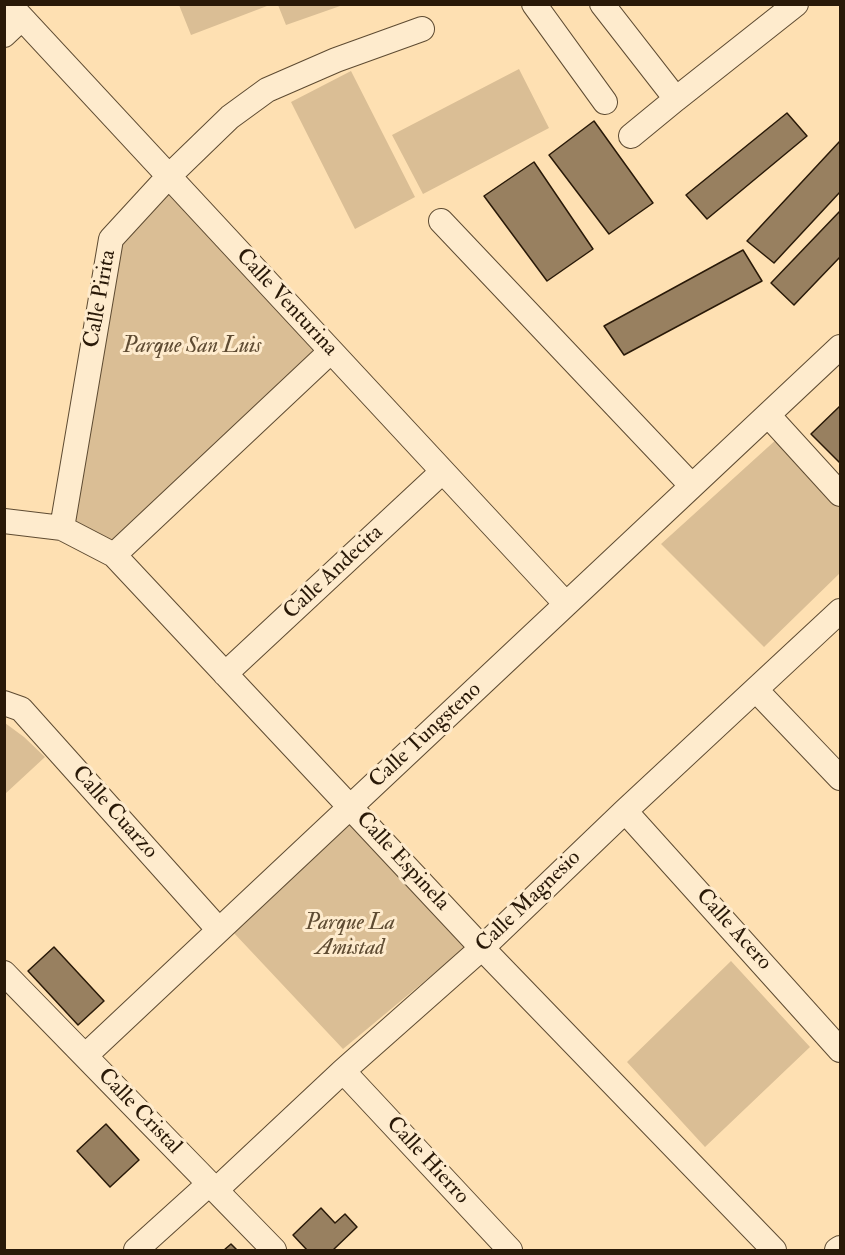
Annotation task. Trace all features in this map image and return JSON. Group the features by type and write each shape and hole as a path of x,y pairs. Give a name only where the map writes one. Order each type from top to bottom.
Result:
{"street":[{"path":"534,4 605,102"},
{"path":"602,4 676,99"},
{"path":"631,136 796,4"},
{"name":"Calle Venturina","path":"11,20 168,177 566,604"},
{"name":"Calle Pirita","path":"62,528 111,239 168,177 230,117 267,90 336,60 422,29"},
{"path":"441,221 692,486"},
{"name":"Calle Tungsteno","path":"85,1056 840,347"},
{"path":"114,555 330,352"},
{"path":"768,415 840,494"},
{"name":"Calle Andecita","path":"225,674 442,472"},
{"name":"Calle Espinela","path":"4,521 62,528 114,555 482,948 774,1251"},
{"name":"Calle Magnesio","path":"136,1251 212,1187 482,948 840,611"},
{"path":"756,690 840,778"},
{"name":"Calle Cuarzo","path":"4,703 21,710 219,930"},
{"name":"Calle Acero","path":"625,811 840,1050"},
{"name":"Calle Cristal","path":"4,973 274,1251"},
{"name":"Calle Hierro","path":"344,1071 510,1251"}],"green space":[{"path":"266,4 267,6 191,35 179,5"},
{"path":"278,4 343,5 286,25"},
{"path":"519,69 549,128 423,194 392,135"},
{"path":"351,71 415,197 355,229 291,102"},
{"name":"Parque San Luis","path":"168,177 330,352 114,555 62,528 111,239"},
{"path":"778,438 840,500 840,573 764,647 661,544"},
{"path":"5,723 45,757 5,794"},
{"name":"Parque La Amistad","path":"353,819 468,945 343,1049 233,932"},
{"path":"731,961 810,1047 705,1147 627,1062"}],"building":[{"path":"787,113 807,136 707,219 686,195"},
{"path":"594,121 653,203 609,234 549,155"},
{"path":"840,141 840,192 774,263 747,241"},
{"path":"534,162 593,249 547,281 484,196"},
{"path":"840,211 840,257 794,305 771,283"},
{"path":"743,250 762,281 624,355 604,326"},
{"path":"840,406 840,463 811,434"},
{"path":"54,947 104,1001 78,1025 28,971"},
{"path":"106,1124 139,1160 110,1187 77,1151"},
{"path":"321,1208 335,1223 345,1214 357,1227 333,1250 307,1250 293,1235"},
{"path":"231,1244 237,1250 224,1250"}]}
